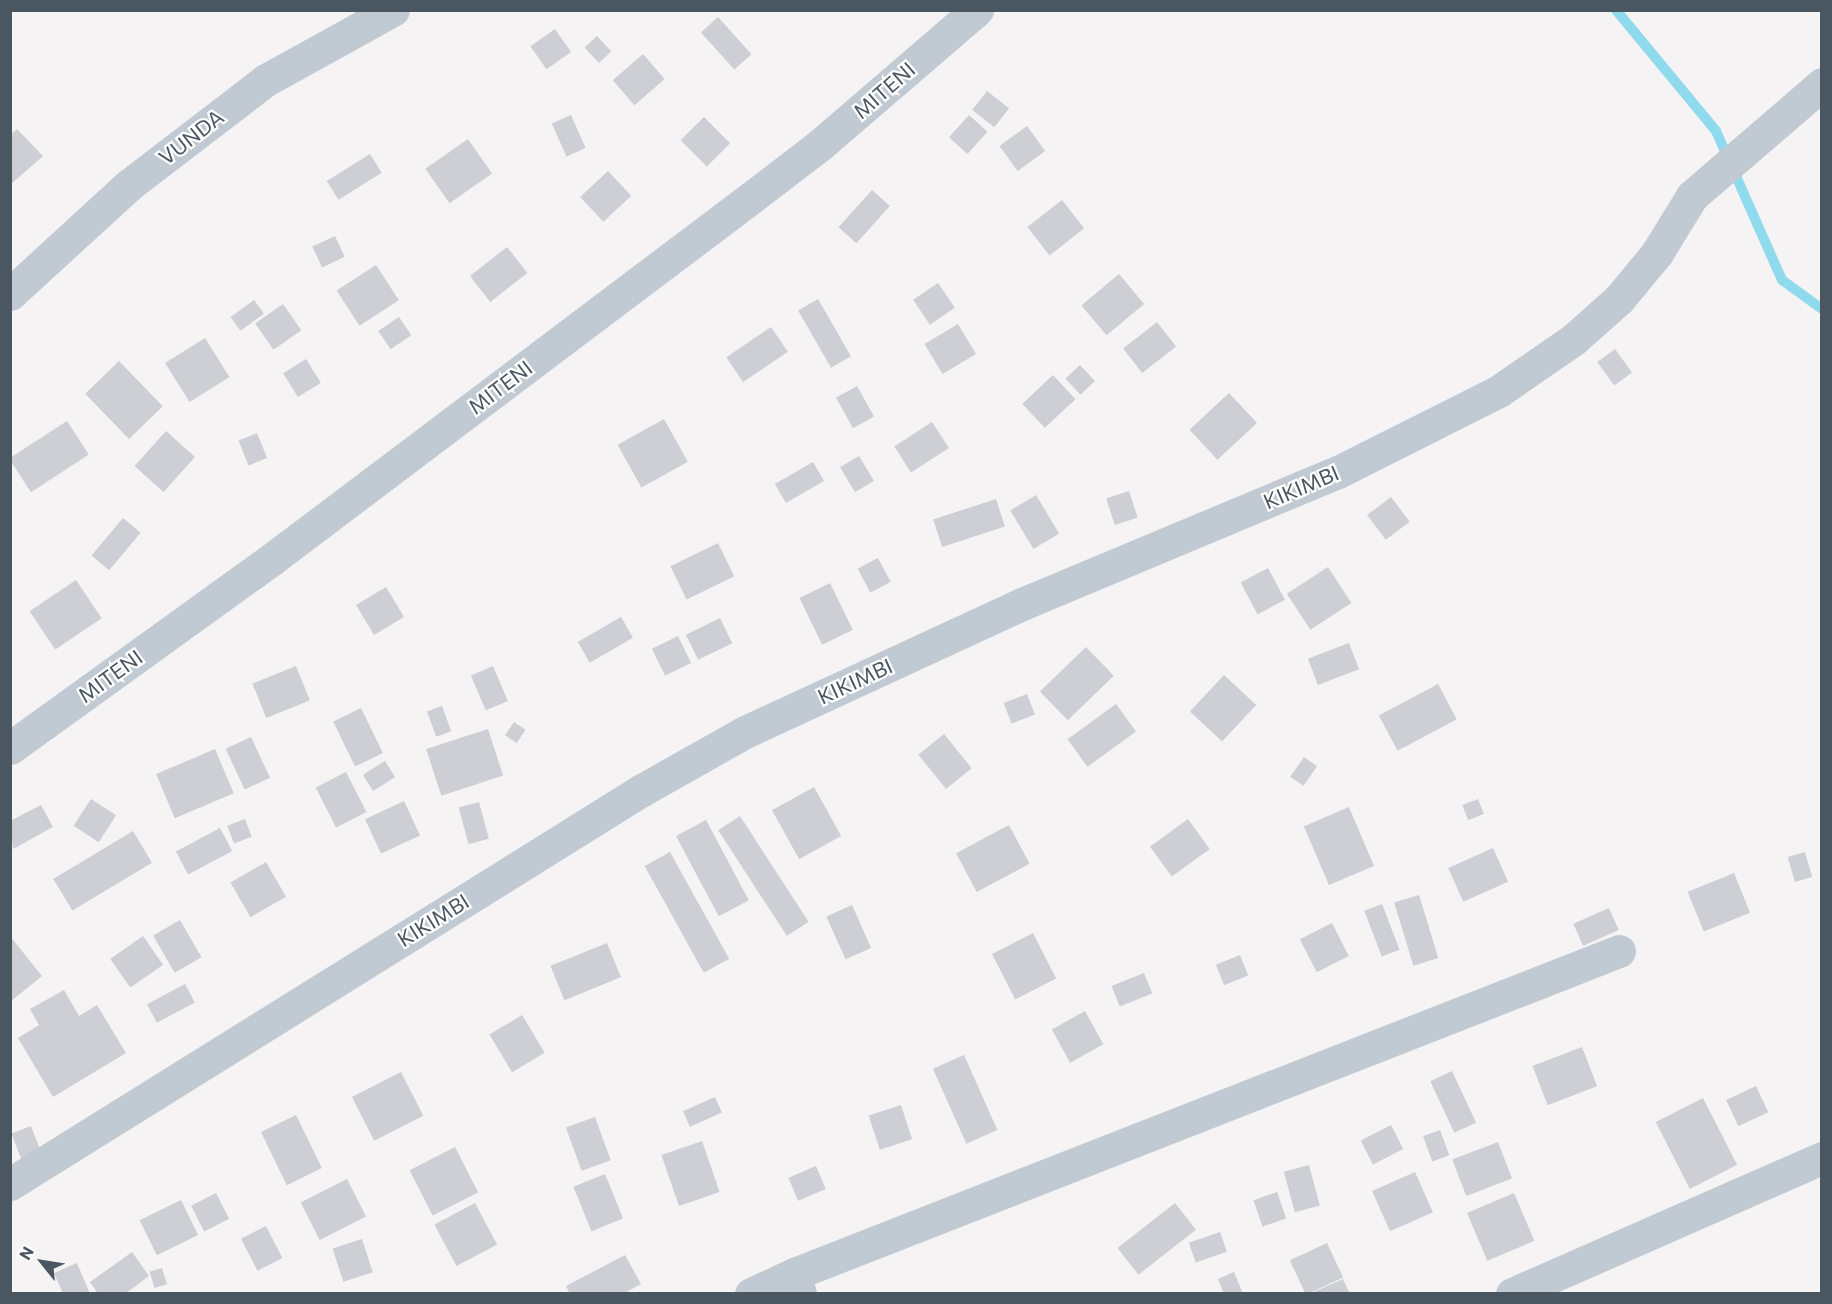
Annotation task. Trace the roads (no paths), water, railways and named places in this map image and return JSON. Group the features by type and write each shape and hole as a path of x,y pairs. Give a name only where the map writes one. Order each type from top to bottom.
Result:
{"street":[{"name":"VUNDA","path":"10,294 129,185 266,80 393,10"},
{"name":"MITENI","path":"10,748 272,559 753,197 821,144 977,10"},
{"name":"KIKIMBI","path":"10,1184 642,790 745,732 1022,604 1338,472 1499,391 1574,339 1620,299 1657,253 1692,196 1821,84"},
{"path":"751,1293 797,1284 1619,951"},
{"path":"1512,1293 1821,1158"}],"waterway":[{"path":"1616,10 1716,131 1782,280 1822,309"}]}
